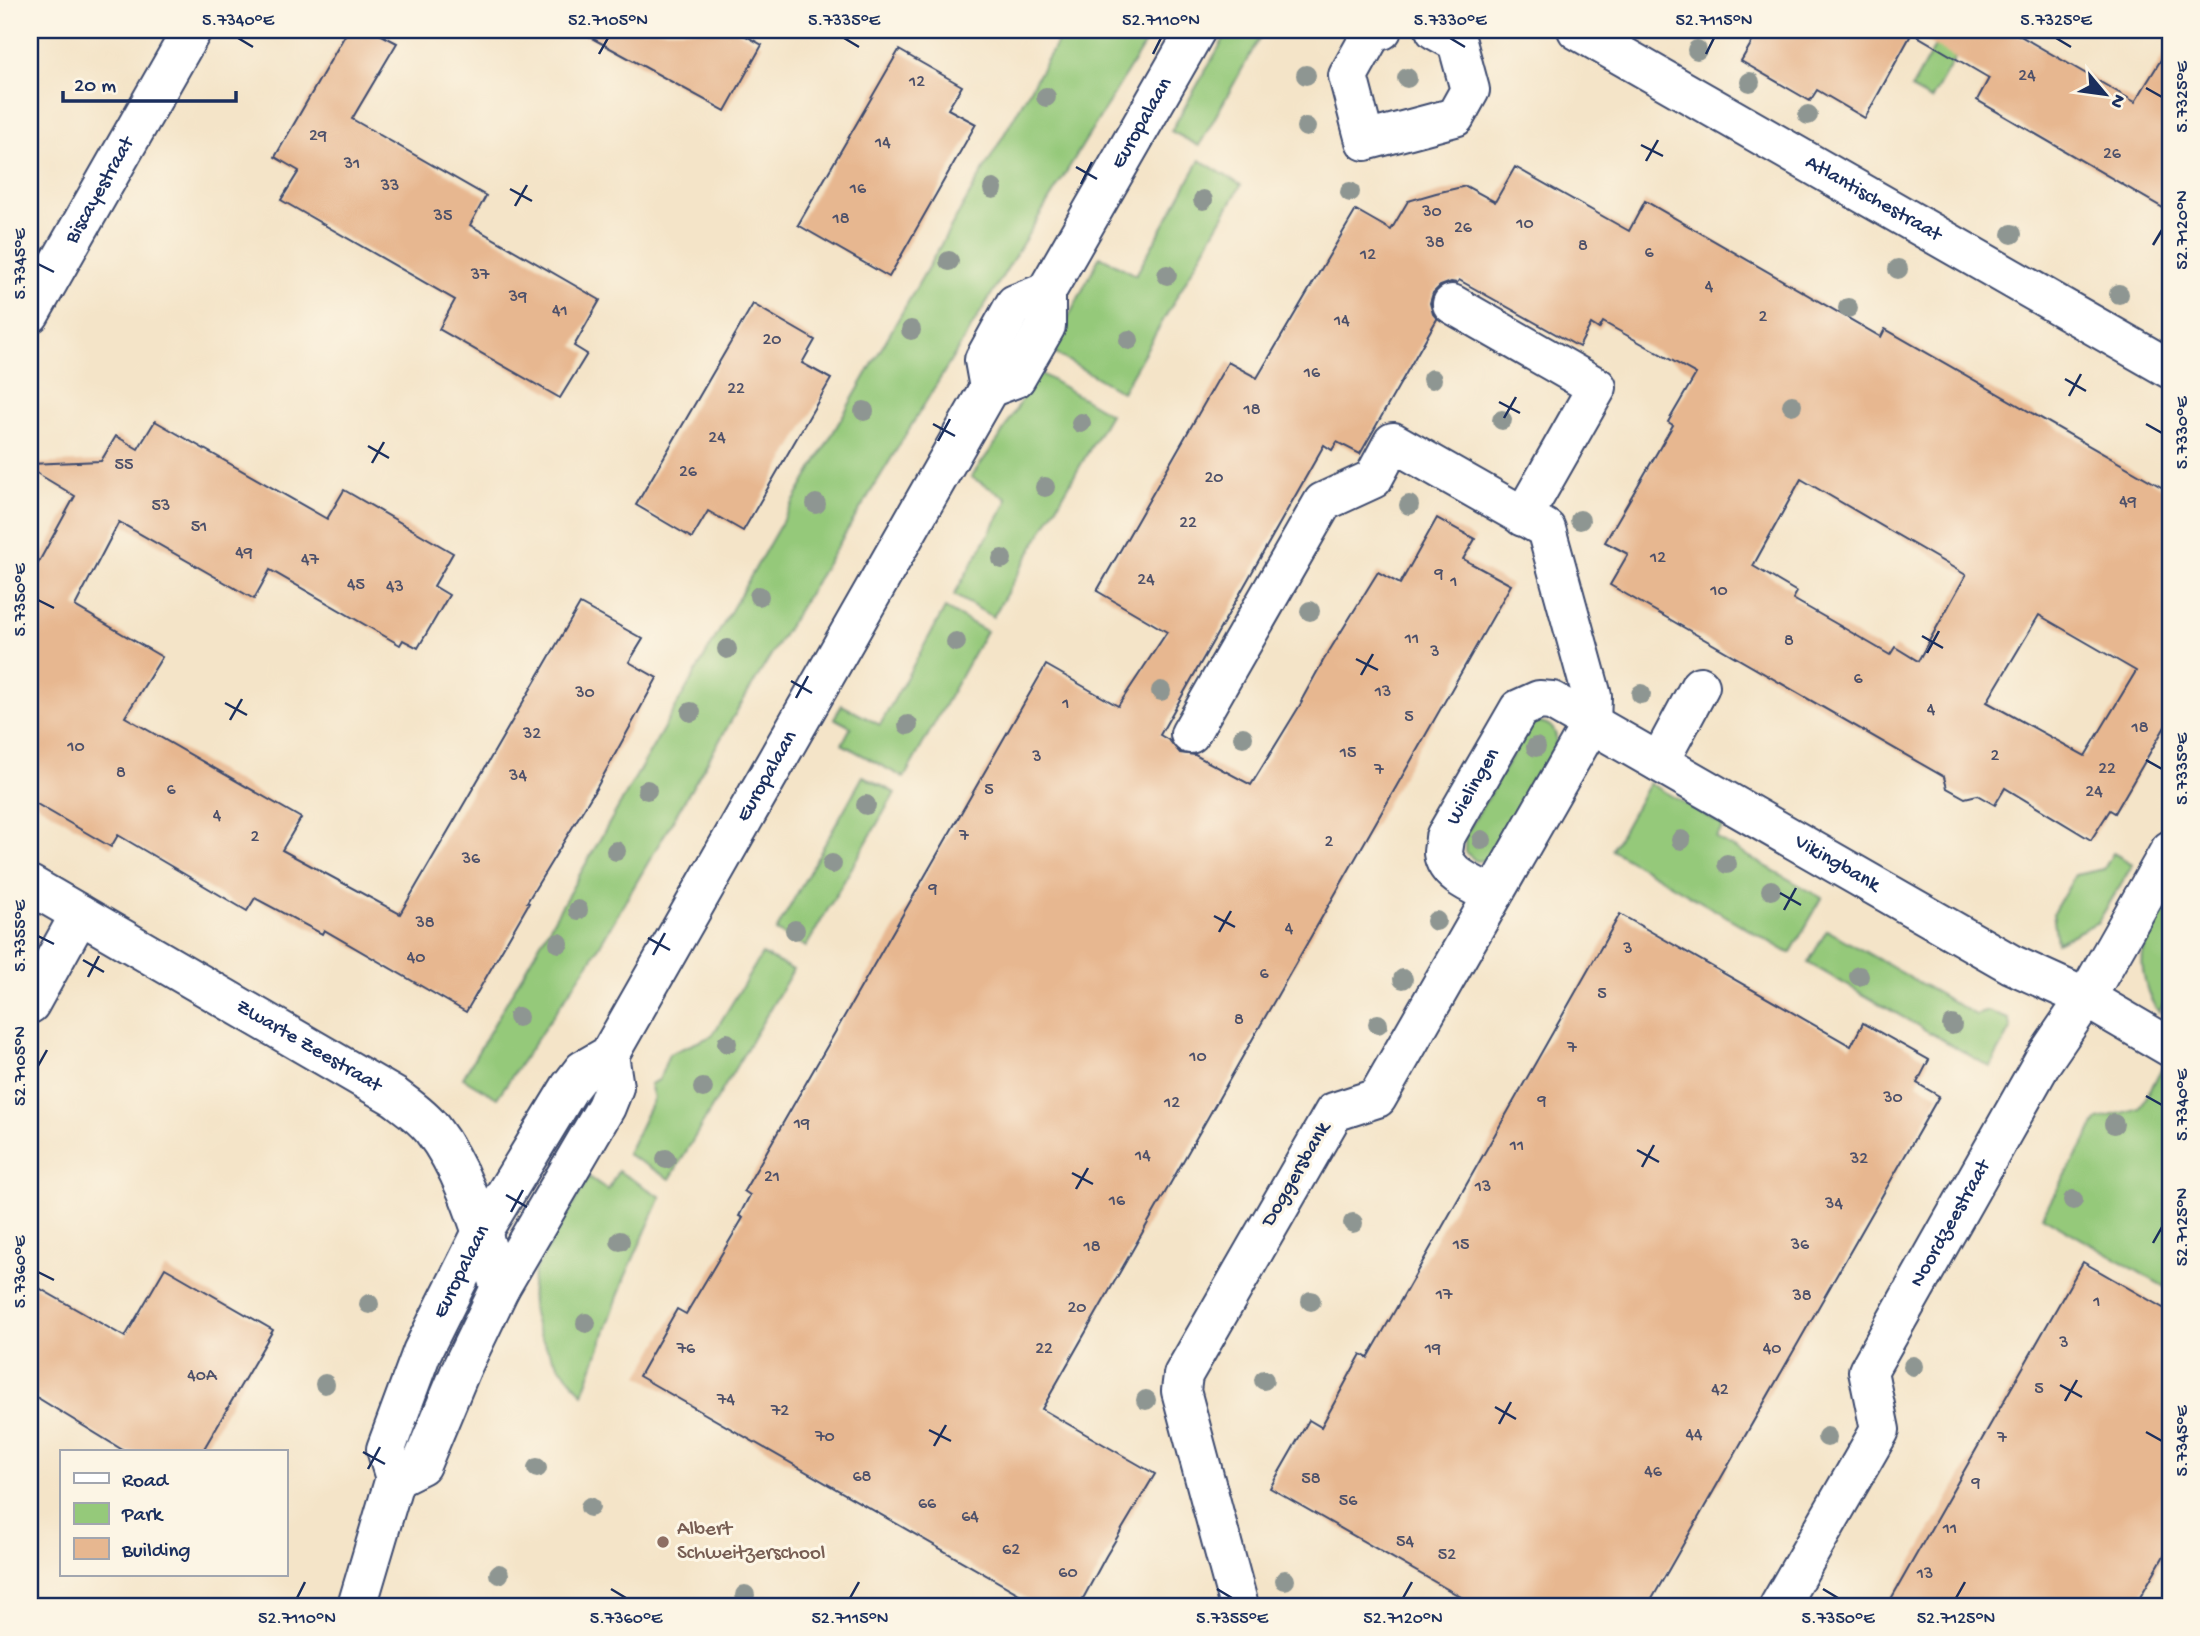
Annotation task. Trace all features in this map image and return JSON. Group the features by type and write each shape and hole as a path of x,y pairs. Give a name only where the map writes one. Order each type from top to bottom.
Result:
{"street":[{"name":"Biscayestraat","path":"30,314 192,30"},
{"name":"Europalaan","path":"356,1606 395,1478 386,1450 396,1419 422,1352 482,1231 570,1087 583,1070 609,1055 989,387 1016,378 1046,326 1046,292 1196,30"},
{"path":"1382,30 1372,33 1348,76 1365,141 1455,117 1470,90 1457,42 1438,30"},
{"name":"Atlantischestraat","path":"1577,30 2170,369"},
{"path":"1452,304 1597,387 1523,517"},
{"path":"1199,719 1324,502 1373,479 1393,442 1546,529 1592,696 1591,724 1493,895"},
{"path":"1659,762 1700,686"},
{"name":"Wielingen","path":"1493,895 1453,872 1443,853 1445,837 1450,827 1511,720 1519,709 1545,700 1552,701 1591,724"},
{"name":"Vikingbank","path":"1591,724 2011,964 2086,999 2170,1047"},
{"name":"Noordzeestraat","path":"1779,1606 1880,1430 1868,1371 2043,1062 2086,999 2170,850"},
{"name":"Zwarte Zeestraat","path":"30,885 402,1102 430,1127 440,1141 470,1201 500,1288"},
{"name":"Doggersbank","path":"1239,1606 1181,1391 1183,1375 1334,1112 1377,1098 1493,895"},
{"path":"30,1004 80,914"},
{"name":"Europalaan","path":"395,1478 421,1465 462,1367 500,1288 606,1107 614,1087 609,1055"}],"green space":[{"path":"1064,30 1153,30 738,709 591,960 497,1098 463,1078"},
{"path":"1229,30 1264,30 1199,146 1171,131"},
{"path":"1944,30 1971,30 1931,100 1911,89"},
{"path":"1200,160 1241,185 1122,392 1051,351 1100,256 1136,275"},
{"path":"1038,372 1110,414 993,617 954,595 1007,498 971,477 998,440"},
{"path":"945,608 986,631 904,778 842,744 851,727 834,718 842,705 880,725"},
{"path":"1537,722 1547,724 1553,729 1555,747 1495,854 1488,860 1476,861 1465,852 1465,836 1530,725"},
{"path":"863,776 895,793 806,947 776,931"},
{"path":"1649,783 1724,826 1716,838 1822,898 1791,952 1612,850"},
{"path":"2113,853 2133,864 2098,922 2057,943 2053,913 2075,875 2104,869"},
{"path":"2170,899 2170,993 2159,1012 2148,991 2143,973 2143,956 2149,936"},
{"path":"1827,930 1976,1015 1988,1011 2008,1019 2011,1029 1990,1067 1808,963"},
{"path":"762,954 793,970 670,1179 627,1154 654,1098 650,1084 659,1080 669,1054 712,1036"},
{"path":"2164,1065 2170,1069 2170,1290 2042,1216 2098,1119 2140,1108"},
{"path":"618,1171 661,1197 625,1277 583,1394 541,1338 532,1307 532,1289 535,1270 589,1177 608,1190"}],"building":[{"path":"348,30 372,30 397,43 352,119 486,196 470,225 600,300 574,346 587,354 560,398 439,329 455,300 281,200 299,171 275,157"},
{"path":"577,30 735,30 762,45 725,111"},
{"path":"1759,30 2010,30 2135,102 2170,45 2170,212 1977,100 1989,78 1912,33 1865,118 1817,90 1810,101 1741,61"},
{"path":"899,50 962,86 948,109 976,124 889,277 798,225"},
{"path":"1515,167 1629,231 1645,201 1881,337 1885,329 2170,492 2170,718 2115,813 2110,810 2091,840 2005,788 1995,805 1977,795 1965,798 1947,788 1944,777 1610,585 1628,554 1605,542 1673,425 1668,422 1696,374 1603,322 1599,329 1591,324 1579,347 1459,280 1457,283 1440,286 1433,293 1430,303 1437,319 1360,454 1337,442 1332,450 1324,445 1160,735 1170,741 1180,753 1195,755 1251,785 1378,572 1400,584 1437,518 1475,539 1463,559 1511,585 1042,1409 1155,1474 1079,1606 1040,1606 639,1376 677,1309 686,1314 743,1218 739,1216 750,1195 744,1191 1046,665 1118,706 1167,632 1097,591 1228,362 1257,378 1356,210 1391,230 1408,201 1436,193 1466,186 1495,202","holes":["1801,479 1966,575 1918,661 1895,647 1890,655 1793,599 1797,592 1753,566","2039,615 2136,671 2085,756 1987,702"]},
{"path":"753,304 815,340 802,363 831,379 743,531 708,511 692,538 636,505"},
{"path":"155,421 327,519 344,490 453,553 434,586 449,595 418,648 403,640 400,645 270,570 254,599 119,522 75,606 162,657 125,717 301,818 282,850 400,914 580,604 643,639 629,662 657,678 466,1012 324,930 322,934 255,898 247,911 118,835 111,847 30,800 30,578 75,496 30,469 30,464 101,461 116,436 138,449"},
{"path":"1620,914 1851,1046 1863,1023 1929,1060 1917,1083 1939,1096 1648,1606 1477,1606 1270,1488 1309,1420 1321,1427 1361,1354 1368,1358"},
{"path":"2083,1262 2170,1312 2170,1545 2135,1606 1887,1606"},
{"path":"165,1268 273,1330 203,1450 123,1450 30,1393 30,1283 125,1337"}],"place":[{"name":"Albert Schweitzerschool","path":"663,1542"}]}
